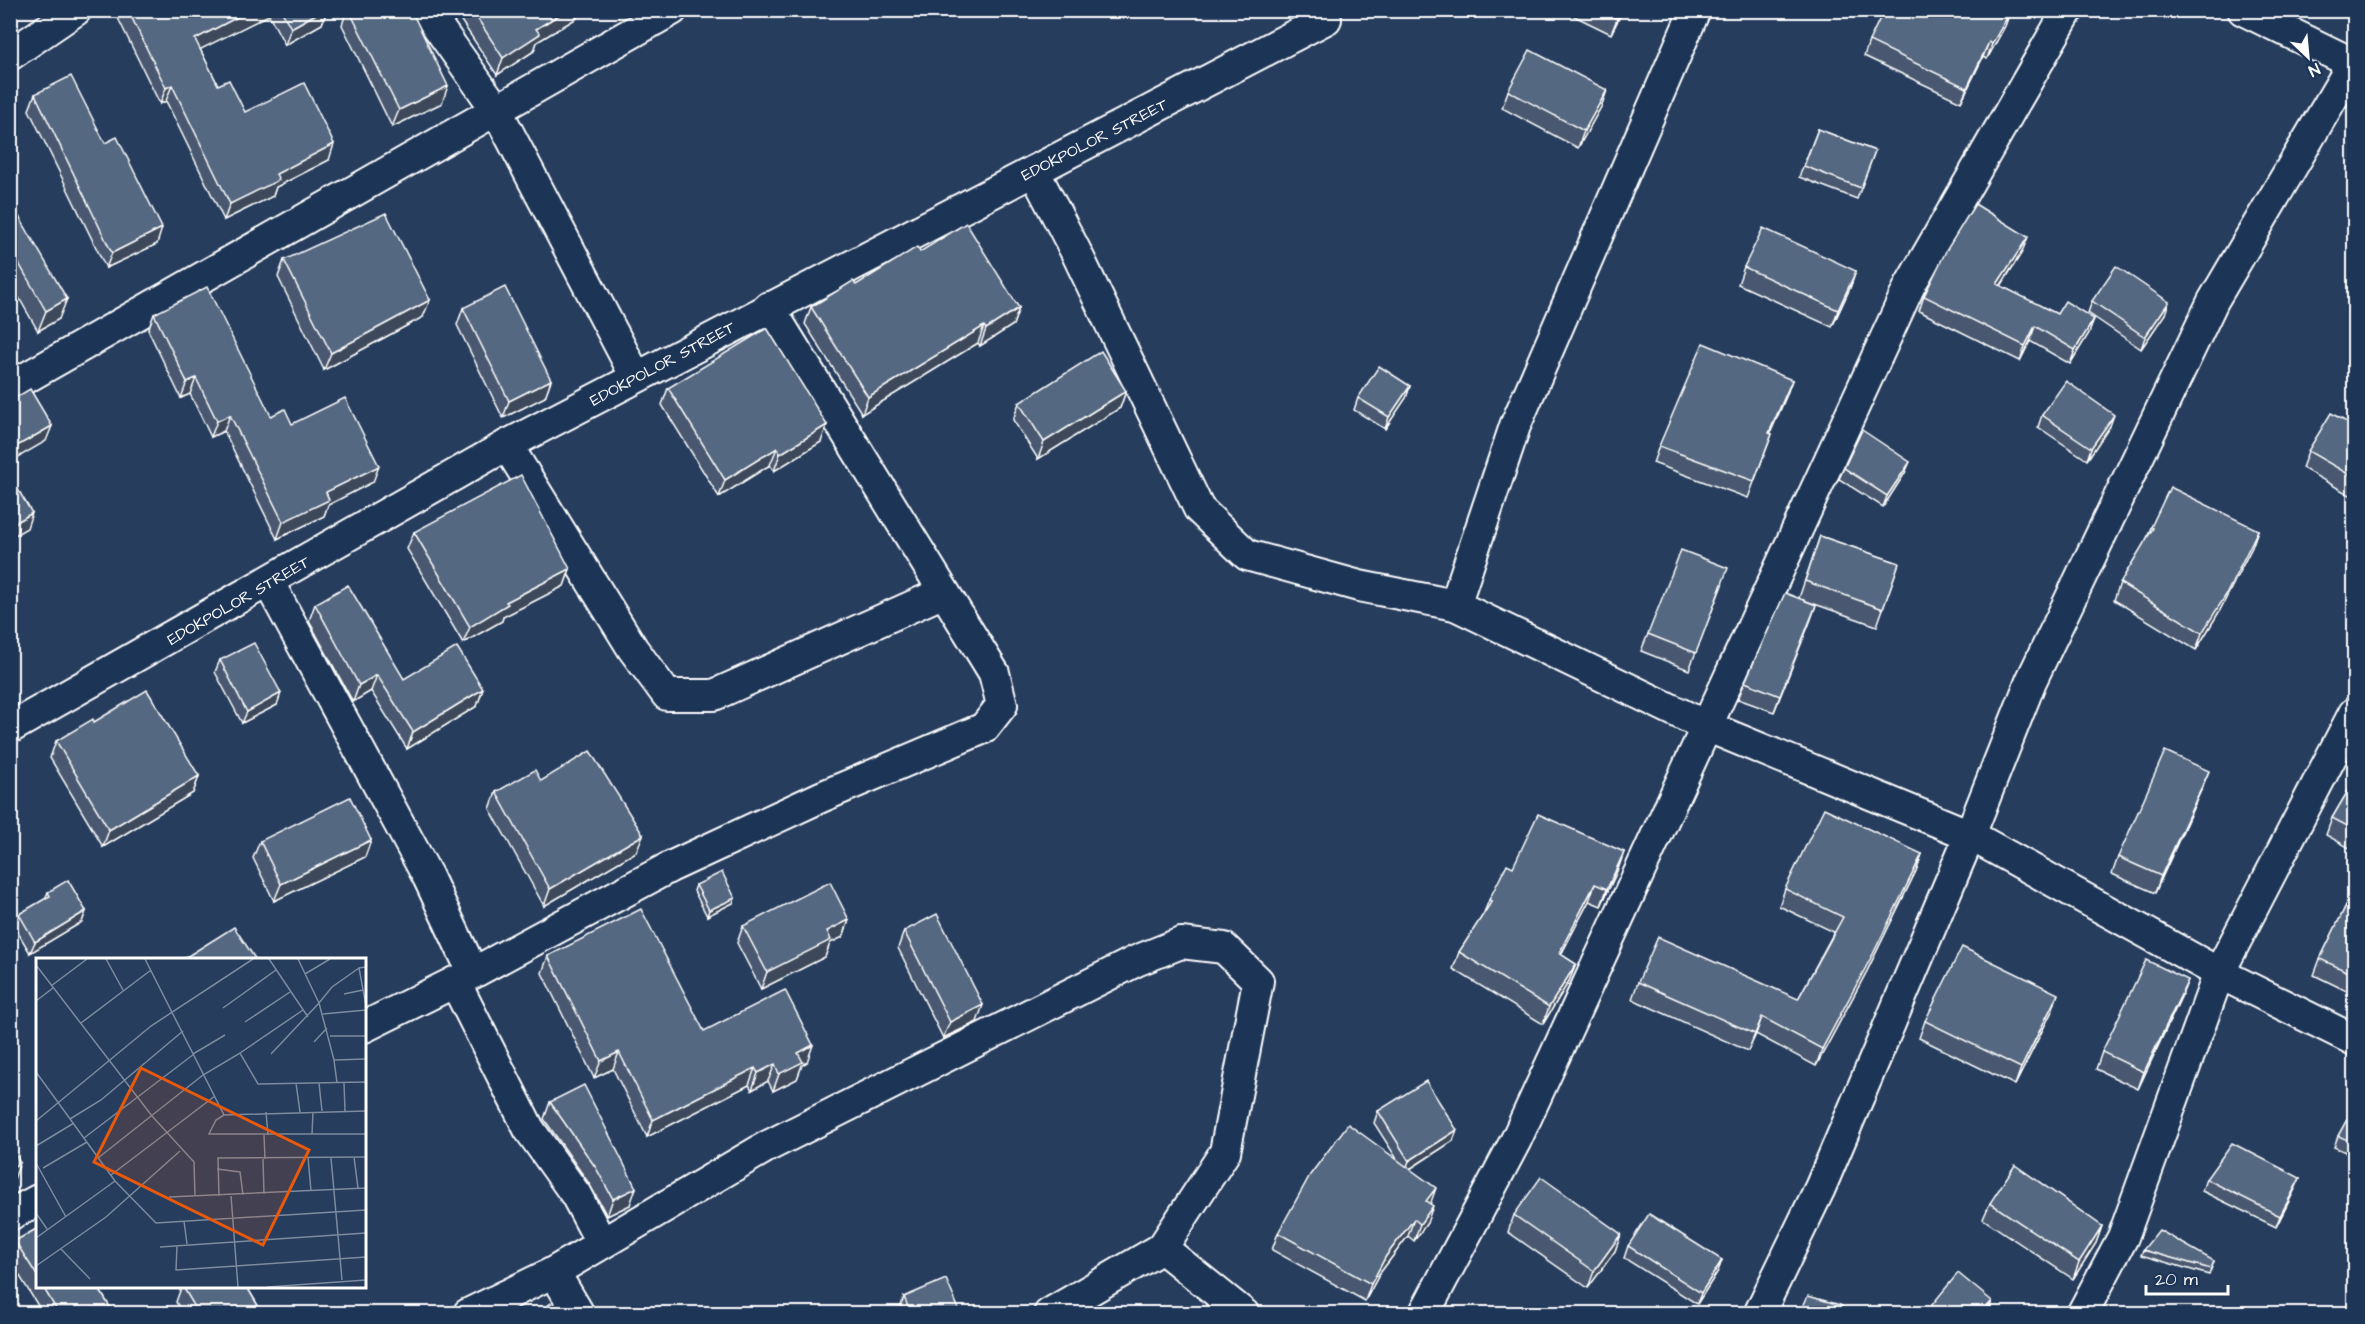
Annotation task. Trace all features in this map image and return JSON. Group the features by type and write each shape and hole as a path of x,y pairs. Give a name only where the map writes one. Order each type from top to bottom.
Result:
{"street":[{"path":"10,56 76,10"},
{"path":"426,10 496,109 636,377"},
{"path":"10,387 672,10"},
{"path":"1455,605 1515,426 1695,10"},
{"path":"1424,1314 1516,1140 1910,285 2068,10"},
{"path":"1758,1314 1820,1188 1970,835 2031,681 2213,301 2354,63 2243,10"},
{"name":"EDOKPOLOR STREET","path":"10,728 507,445 1326,19"},
{"path":"1034,171 1076,252 1199,509 1247,555 1359,586 1455,605 1706,726 1970,835 2219,973 2355,1040"},
{"path":"366,1026 464,978 670,867 821,797 984,728 1002,705 994,673 769,307"},
{"path":"507,445 633,649 667,695 714,695 944,592"},
{"path":"268,583 428,877 464,978 529,1128 576,1195 601,1242"},
{"path":"2082,1314 2123,1237 2219,973 2355,713"},
{"path":"468,1314 554,1272 601,1242 766,1147 1136,961 1181,943 1224,948 1258,981 1225,1152 1162,1248 1049,1314"},
{"path":"10,1215 36,1201"},
{"path":"1162,1248 1244,1314"},
{"path":"554,1272 579,1314"}],"building":[{"path":"128,10 251,10 195,39 218,85 229,80 245,112 304,83 334,144 276,174 279,180 230,204 172,85 166,88"},
{"path":"281,10 323,10 291,28"},
{"path":"349,10 411,10 448,86 399,110"},
{"path":"472,10 567,10 536,29 540,34 503,58"},
{"path":"1600,10 1621,10 1617,19"},
{"path":"1884,10 1906,10 1920,17 1924,10 2008,10 2010,12 1992,44 1989,42 1967,88 1869,41"},
{"path":"1530,50 1607,90 1584,131 1508,91"},
{"path":"71,76 105,143 117,137 162,228 112,253 35,94"},
{"path":"1818,129 1875,151 1861,188 1804,166"},
{"path":"10,201 67,299 46,311 13,253 10,255"},
{"path":"1975,204 2028,237 1997,284 2057,314 2065,301 2094,319 2075,350 2035,326 2025,346 1924,296 1946,251"},
{"path":"386,213 430,300 331,353 284,260"},
{"path":"966,223 1019,308 986,329 984,326 868,397 811,307 853,281 856,285 917,247 920,252"},
{"path":"1763,228 1856,271 1838,310 1744,267"},
{"path":"2116,266 2169,302 2145,337 2092,301"},
{"path":"207,287 271,416 285,409 292,424 345,398 379,466 326,492 329,500 283,522 230,415 217,421 196,378 187,382 154,314"},
{"path":"505,287 551,380 509,401 463,308"},
{"path":"767,328 827,425 780,454 777,448 725,480 668,388"},
{"path":"1703,343 1792,380 1769,433 1772,434 1754,481 1659,446"},
{"path":"1101,351 1126,391 1044,442 1019,403"},
{"path":"1379,366 1410,386 1389,417 1358,398"},
{"path":"2066,381 2114,415 2091,448 2042,415"},
{"path":"30,389 52,426 10,450 10,401"},
{"path":"2331,413 2355,427 2355,478 2308,451"},
{"path":"1862,430 1910,462 1887,496 1844,468"},
{"path":"521,475 570,569 506,602 508,604 470,627 414,532"},
{"path":"10,476 32,513 10,526"},
{"path":"2170,487 2258,530 2226,595 2202,633 2120,583 2153,528 2151,527"},
{"path":"1820,536 1899,563 1883,609 1805,581"},
{"path":"1681,550 1728,568 1696,653 1648,634"},
{"path":"348,585 404,679 457,647 483,689 413,732 377,675 359,685 315,604"},
{"path":"1785,593 1816,605 1780,696 1745,682"},
{"path":"254,643 281,693 247,712 220,660"},
{"path":"147,690 199,776 109,830 56,741 93,719 94,722"},
{"path":"590,751 643,835 550,889 496,792 535,770 541,781"},
{"path":"2165,751 2209,771 2161,876 2118,857"},
{"path":"2355,779 2355,830 2332,818"},
{"path":"350,797 371,840 281,884 260,841"},
{"path":"1824,808 1922,854 1873,954 1822,1049 1762,1017 1755,1034 1638,982 1658,937 1798,999 1843,917 1785,889"},
{"path":"1538,814 1624,852 1607,889 1595,884 1559,953 1576,964 1549,1007 1459,952 1492,901 1489,900 1507,864 1513,867"},
{"path":"722,872 735,898 709,910 696,885"},
{"path":"68,880 86,911 35,942 19,914 50,896 48,892"},
{"path":"830,882 849,920 827,931 831,940 767,972 743,926"},
{"path":"2355,887 2355,975 2320,959"},
{"path":"641,909 704,1031 785,990 813,1045 798,1053 803,1062 779,1074 775,1064 758,1073 755,1068 653,1120 619,1052 601,1061 548,956"},
{"path":"937,914 983,1005 950,1022 904,931"},
{"path":"234,927 255,958 185,958"},
{"path":"1962,947 2058,994 2021,1068 1925,1021"},
{"path":"2146,960 2188,980 2144,1072 2102,1052"},
{"path":"1426,1081 1457,1130 1409,1161 1378,1111"},
{"path":"584,1085 636,1188 613,1199 596,1168 550,1102"},
{"path":"2355,1105 2355,1143 2338,1136"},
{"path":"1348,1124 1436,1188 1426,1201 1433,1206 1420,1224 1414,1219 1386,1256 1371,1284 1278,1233 1310,1175"},
{"path":"2232,1143 2300,1178 2280,1216 2206,1179"},
{"path":"10,1145 20,1163 10,1168"},
{"path":"2015,1165 2102,1226 2079,1262 1990,1203"},
{"path":"1541,1177 1621,1234 1594,1271 1514,1215"},
{"path":"1649,1214 1722,1260 1701,1293 1628,1246"},
{"path":"36,1229 36,1274 15,1241"},
{"path":"2159,1230 2214,1261 2211,1269 2143,1250"},
{"path":"1958,1273 1992,1301 1981,1314 1940,1314 1941,1312 1931,1306"},
{"path":"946,1279 961,1314 911,1314 904,1297"},
{"path":"44,1288 99,1288 114,1314 59,1314"},
{"path":"184,1288 248,1288 263,1314 199,1314"},
{"path":"1808,1296 1840,1305 1852,1314 1799,1314"},
{"path":"551,1303 557,1314 534,1314"}]}
